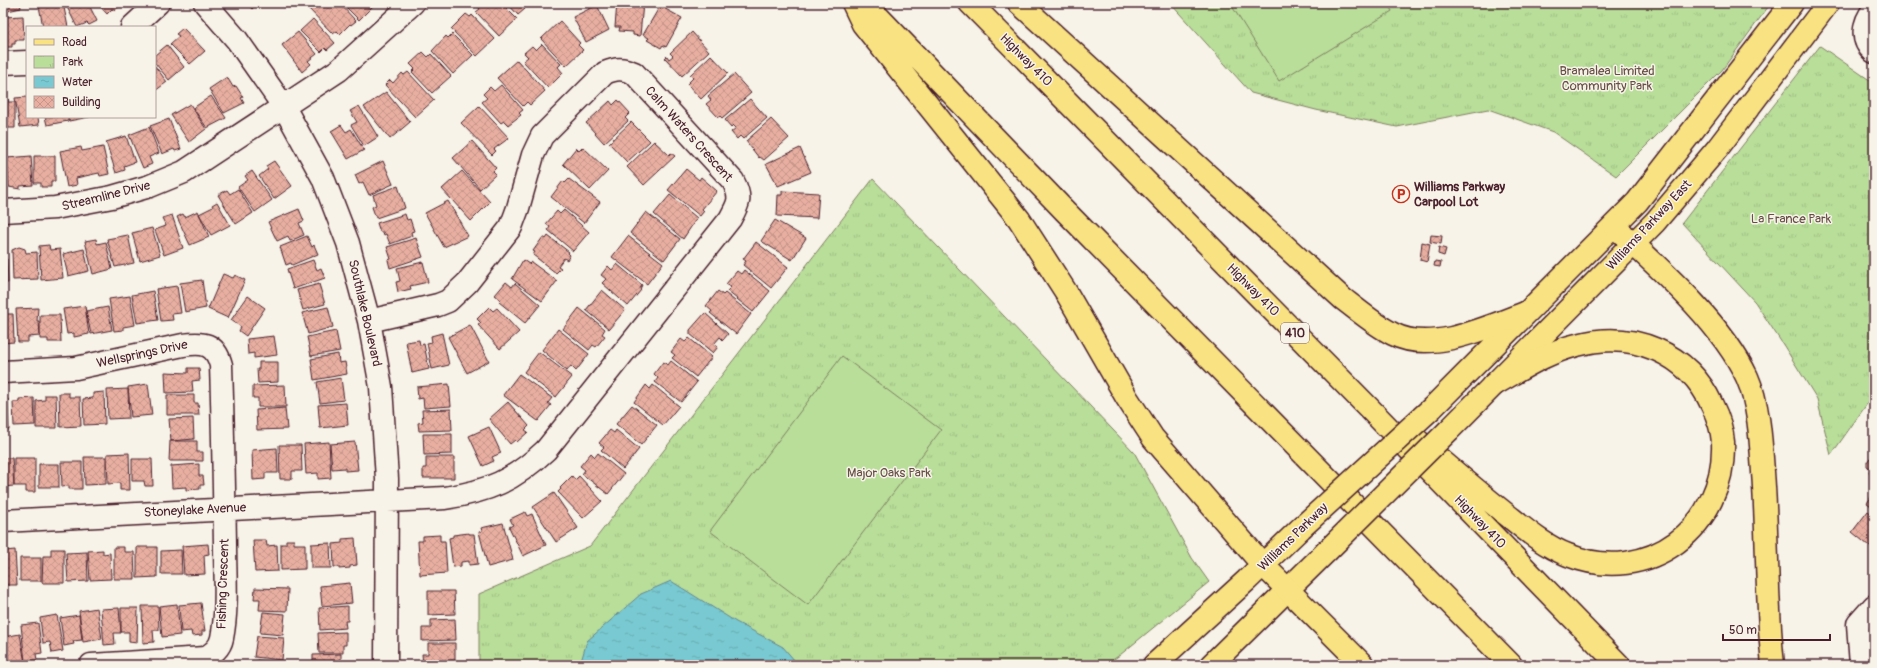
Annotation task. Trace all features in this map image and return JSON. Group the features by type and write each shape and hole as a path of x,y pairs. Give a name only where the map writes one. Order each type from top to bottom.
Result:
{"main road":[{"path":"852,3 863,24 1019,219 1066,292 1127,398 1153,438 1287,590 1363,665"},
{"path":"865,3 1076,222 1511,665"},
{"name":"Highway 410","path":"970,3 1368,407 1619,665"},
{"path":"1019,3 1343,299 1394,335 1414,341 1433,342 1487,328 1525,313"},
{"name":"Williams Parkway East","path":"1432,408 1637,202 1792,3"},
{"name":"Williams Parkway East","path":"1287,590 1449,430 1655,222 1717,149 1828,3"},
{"path":"1614,226 1663,272 1712,324 1732,350 1747,378 1760,427 1767,519 1768,623 1773,665"},
{"path":"1368,407 1395,421 1521,526 1548,545 1568,555 1592,562 1608,564 1638,561 1664,552 1688,533 1704,515 1718,484 1722,461 1721,427 1707,393 1691,373 1675,358 1661,351 1628,341 1593,342 1576,345 1551,354 1493,385"},
{"name":"Williams Parkway","path":"1154,665 1264,565 1301,528 1432,408"},
{"path":"1211,665 1287,590"}],"street":[{"path":"133,26 158,3"},
{"name":"Southlake Boulevard","path":"205,3 237,40 284,107 323,178 348,243 369,321 381,387 387,501 386,665"},
{"name":"Streamline Drive","path":"3,211 68,206 112,197 150,186 184,172 284,107 352,60 413,3"},
{"path":"1874,9 1864,31 1867,46 1874,52"},
{"path":"3,63 26,62"},
{"name":"Calm Waters Crescent","path":"369,321 438,305 448,301 467,283 510,226 518,208 533,155 542,136 605,73 612,70 619,68 634,73 733,181 740,193 738,205 730,219 546,450 529,466 491,488 469,494 445,498 387,501"},
{"name":"Wellsprings Drive","path":"3,372 76,368 183,345 201,343 211,348 218,354 221,365 224,509"},
{"name":"Stoneylake Avenue","path":"3,520 387,501"},
{"name":"Fishing Crescent","path":"91,665 200,659 205,658 216,650 222,638 225,601 224,509"},
{"path":"1862,665 1858,624 1874,606"}],"green space":[{"name":"Bramalea Limited Community Park","path":"1170,3 1771,3 1722,70 1616,176 1553,132 1488,109 1397,127 1316,110 1251,93"},
{"path":"1230,3 1387,3 1392,11 1279,81"},
{"name":"La France Park","path":"1820,46 1874,83 1874,394 1831,455 1817,399 1784,346 1755,302 1682,223"},
{"name":"Major Oaks Park","path":"873,179 1134,452 1192,558 1209,582 1120,655 1105,665 479,665 479,594 590,546"},
{"path":"842,356 941,430 808,605 710,531"}],"water":[{"path":"671,581 736,622 783,647 795,661 792,665 580,665 587,641 641,594"}],"building":[{"path":"3,3 20,3 21,8 3,12"},
{"path":"53,3 63,3 68,26 43,26 39,6"},
{"path":"65,3 88,3 97,21 89,25 87,23 76,26"},
{"path":"97,3 123,3 114,11 112,9 107,14"},
{"path":"246,3 258,3 252,9"},
{"path":"311,3 339,3 356,21 351,25 350,24 340,34 337,31 333,34 307,7"},
{"path":"342,3 374,3 372,5 373,6 359,20"},
{"path":"501,3 517,19 499,36 476,12 480,9 475,4"},
{"path":"507,3 524,3 522,5 525,9 518,15"},
{"path":"617,3 643,3 640,36 633,35 633,32 619,31 620,27 615,27"},
{"path":"597,5 609,30 586,42 573,17"},
{"path":"660,6 682,18 666,47 663,45 661,48 647,40 649,38 643,35"},
{"path":"466,14 470,17 472,15 495,39 477,56 451,29"},
{"path":"23,16 24,40 15,40 15,44 12,44 12,47 3,47 3,17"},
{"path":"313,19 335,43 327,50 325,48 321,52 300,31"},
{"path":"560,21 580,43 578,45 583,50 566,66 541,39"},
{"path":"183,28 205,51 190,64 170,44 179,36 176,34"},
{"path":"298,32 317,54 308,61 311,64 302,72 282,45"},
{"path":"692,32 709,51 682,76 665,58 667,56 669,59 673,56 670,53"},
{"path":"452,34 473,55 453,74 432,51 446,36 448,38"},
{"path":"542,44 561,64 558,67 563,73 548,88 523,61 528,57 524,53 532,46 536,50"},
{"path":"167,45 184,67 169,80 156,64 156,54"},
{"path":"423,52 428,57 431,54 451,76 432,93 412,72 415,69 410,64"},
{"path":"711,55 728,73 701,99 687,84 693,78 690,75"},
{"path":"517,60 545,91 530,105 527,102 523,106 497,78"},
{"path":"156,67 167,82 156,90"},
{"path":"408,72 434,100 415,117 385,85 390,80 393,83 402,73 404,75"},
{"path":"734,74 751,93 722,118 720,116 718,117 706,104 711,100 708,96"},
{"path":"227,77 233,87 236,86 243,97 241,98 244,103 224,113 209,89"},
{"path":"501,85 523,110 519,113 521,115 508,125 504,121 501,123 482,102 487,98 483,94 490,87 494,91"},
{"path":"386,92 410,122 390,139 364,107"},
{"path":"211,96 226,118 207,128 193,108"},
{"path":"26,97 26,118 38,118 39,125 20,127 15,98"},
{"path":"3,99 8,99 8,102 15,102 15,128 3,128"},
{"path":"750,99 767,118 743,139 740,136 737,139 731,132 736,128 733,125 731,127 725,120"},
{"path":"618,100 630,113 625,118 628,121 604,143 586,123 610,101 613,105"},
{"path":"190,104 206,129 189,142 171,115"},
{"path":"359,106 378,137 364,146 351,125 357,122 350,111"},
{"path":"479,106 509,138 494,149 496,151 492,155 461,123"},
{"path":"45,118 68,118 68,121 47,125"},
{"path":"68,118 84,118 69,121"},
{"path":"169,119 181,149 175,151 174,149 162,154 150,126"},
{"path":"771,119 789,138 764,160 760,157 759,158 746,141"},
{"path":"631,122 650,141 627,162 609,143"},
{"path":"341,125 346,132 351,129 364,150 348,159 331,131"},
{"path":"149,127 159,153 149,157 152,164 143,168 129,135"},
{"path":"126,136 135,162 124,166 125,170 116,173 106,142"},
{"path":"472,141 496,168 493,171 496,174 480,189 453,158"},
{"path":"654,141 669,155 671,153 675,156 644,185 627,167"},
{"path":"81,147 82,151 103,147 109,174 100,176 99,173 76,178 77,185 67,187 60,151"},
{"path":"583,147 608,171 590,190 563,164 576,148 579,151"},
{"path":"800,148 811,172 778,186 766,164"},
{"path":"3,156 5,185 3,185"},
{"path":"31,156 33,185 20,186 20,189 9,187 7,158"},
{"path":"34,156 55,156 55,181 51,181 51,187 41,187 41,183 34,183"},
{"path":"274,161 292,186 274,199 259,176 268,169 266,166"},
{"path":"383,161 393,184 369,195 363,182 359,184 355,175"},
{"path":"686,169 699,180 701,177 717,191 702,209 704,211 700,216 668,190"},
{"path":"252,171 272,200 255,212 238,187 248,180 245,176"},
{"path":"462,171 490,202 471,221 442,189"},
{"path":"569,179 600,202 584,223 551,197 563,181 565,183"},
{"path":"398,186 405,208 376,218 372,207 376,205 373,195"},
{"path":"238,189 253,213 236,224 218,195 227,190 230,194"},
{"path":"782,191 819,193 817,218 777,216 778,195 782,195"},
{"path":"670,195 697,218 683,239 654,214"},
{"path":"448,201 468,236 444,247 425,213"},
{"path":"217,202 230,225 211,235 199,214 213,207 212,205"},
{"path":"299,209 304,221 299,223 304,235 290,241 288,236 277,241 268,222"},
{"path":"564,210 589,232 573,251 548,230 550,227 546,224 557,211 560,214"},
{"path":"198,211 209,237 190,245 177,217 183,214 185,217"},
{"path":"646,212 680,239 664,260 630,233"},
{"path":"405,214 407,220 410,219 414,231 411,232 412,236 390,244 386,234 384,235 383,232 380,232 377,223"},
{"path":"172,215 183,248 164,255 155,230 166,226 162,218"},
{"path":"775,220 806,238 792,260 761,241"},
{"path":"152,228 160,255 140,261 132,233"},
{"path":"128,235 134,263 115,267 107,239"},
{"path":"1431,235 1442,236 1441,244 1430,242"},
{"path":"307,236 312,247 314,245 318,254 292,265 291,263 286,265 280,247"},
{"path":"548,236 569,252 568,253 570,255 567,260 564,258 558,266 561,268 556,273 533,255 535,252 533,251 543,237 546,239"},
{"path":"628,236 663,263 647,284 612,257"},
{"path":"416,238 423,257 390,268 388,260 391,259 387,247"},
{"path":"96,239 97,244 106,242 112,269 93,274 85,241"},
{"path":"756,242 788,267 771,288 743,265 746,261 743,259"},
{"path":"1422,242 1430,244 1427,262 1420,260"},
{"path":"49,245 50,250 60,249 63,278 41,280 39,246"},
{"path":"19,247 25,249 26,253 37,252 38,279 13,280 12,250"},
{"path":"1439,247 1446,249 1444,256 1438,254"},
{"path":"84,249 89,271 68,276 63,254"},
{"path":"3,259 7,259 8,283 3,283"},
{"path":"313,260 317,270 321,268 325,278 293,289 287,269"},
{"path":"523,260 529,264 531,262 557,281 542,301 512,279"},
{"path":"1435,261 1441,262 1440,267 1434,266"},
{"path":"423,262 428,282 410,286 411,289 398,292 396,282 400,281 397,268"},
{"path":"617,264 642,285 641,290 628,306 602,283 606,279 601,275 608,266 612,270"},
{"path":"744,270 770,291 753,312 727,291 731,287 726,284 737,271 741,274"},
{"path":"223,274 233,278 235,275 245,280 228,318 208,309"},
{"path":"202,280 206,308 185,312 180,283"},
{"path":"506,282 512,287 515,283 540,305 525,323 499,302 501,300 495,295"},
{"path":"319,284 325,304 303,310 297,290"},
{"path":"177,286 181,313 172,314 173,320 161,321 156,289"},
{"path":"602,290 625,310 609,329 586,310"},
{"path":"153,291 158,320 137,323 132,295"},
{"path":"718,291 723,295 725,293 751,314 736,334 710,313 712,311 706,306"},
{"path":"130,296 135,325 123,327 123,330 114,331 109,299"},
{"path":"248,296 265,308 246,336 239,331 241,327 231,320"},
{"path":"85,306 89,334 74,337 74,333 67,334 63,309"},
{"path":"108,307 112,330 91,334 86,311"},
{"path":"328,307 333,327 308,334 302,313"},
{"path":"489,307 493,311 497,308 519,332 500,349 478,325 481,323 477,319"},
{"path":"38,308 37,321 39,321 40,336 28,337 28,342 18,342 16,309"},
{"path":"579,308 605,329 602,334 605,336 596,347 593,345 589,350 563,329"},
{"path":"3,311 5,311 5,314 13,314 14,342 3,343"},
{"path":"705,313 728,334 723,340 720,337 714,344 718,347 713,353 690,334 690,330"},
{"path":"40,315 60,315 61,342 48,342 48,339 40,339"},
{"path":"470,325 489,361 467,373 448,337"},
{"path":"558,329 589,354 576,371 571,366 567,371 542,350"},
{"path":"336,331 340,351 311,356 307,337"},
{"path":"442,333 449,365 432,369 427,343 432,342 431,336"},
{"path":"274,336 277,355 254,358 254,353 248,354 247,339"},
{"path":"689,338 712,357 696,377 672,358 675,355 671,352 681,339 685,342"},
{"path":"419,340 420,345 424,344 429,369 412,373 406,342"},
{"path":"539,352 572,377 556,397 524,372"},
{"path":"338,354 339,363 345,362 347,374 314,380 311,359"},
{"path":"671,361 697,382 681,402 655,382 658,378 654,374 663,362 668,365"},
{"path":"259,362 278,362 278,382 258,383 257,369 259,369"},
{"path":"188,368 199,368 200,380 192,381 193,392 166,393 165,372 188,373"},
{"path":"519,374 552,398 548,403 551,405 538,421 503,395"},
{"path":"341,378 344,400 320,403 317,382"},
{"path":"148,384 152,415 131,417 128,387"},
{"path":"449,384 451,406 424,408 423,398 418,399 417,387"},
{"path":"285,385 286,407 258,407 258,398 253,398 253,386"},
{"path":"646,385 650,389 653,385 679,406 663,425 634,402"},
{"path":"128,389 129,418 108,419 107,390"},
{"path":"104,392 105,424 84,425 83,399 93,398 93,393"},
{"path":"59,393 69,393 69,397 80,397 81,426 60,427"},
{"path":"45,395 56,395 57,428 36,428 36,401 45,400"},
{"path":"167,395 194,395 194,403 198,403 199,415 167,415"},
{"path":"34,398 35,425 14,426 13,402 19,402 19,399"},
{"path":"3,399 8,399 9,430 3,430"},
{"path":"508,402 529,426 525,430 528,432 517,442 515,440 510,444 489,419"},
{"path":"346,403 348,425 320,428 318,405"},
{"path":"632,405 657,425 641,445 616,424"},
{"path":"285,408 287,429 257,430 256,410"},
{"path":"451,409 452,430 419,431 418,423 423,422 422,410"},
{"path":"193,418 194,439 171,441 169,419"},
{"path":"489,427 501,453 492,457 494,461 483,466 469,436"},
{"path":"610,430 614,433 616,430 639,449 623,469 601,450 604,447 599,443"},
{"path":"423,434 452,434 452,454 424,455"},
{"path":"170,441 197,441 197,452 203,452 203,461 169,461"},
{"path":"329,442 331,478 318,479 318,473 306,474 304,444"},
{"path":"355,442 358,470 345,471 345,468 332,469 330,444"},
{"path":"279,445 301,445 302,471 292,471 292,479 280,479"},
{"path":"277,448 278,473 265,473 265,479 253,480 252,450"},
{"path":"129,453 130,490 120,490 120,483 108,484 107,454"},
{"path":"591,453 595,457 598,453 624,474 608,494 582,474 585,470 580,466"},
{"path":"84,457 106,457 106,484 85,485"},
{"path":"426,457 454,457 454,478 423,478 423,468 426,468"},
{"path":"1874,457 1874,476 1869,472 1871,469 1867,466 1867,462 1870,458"},
{"path":"3,458 12,458 14,486 3,487"},
{"path":"14,458 35,458 35,492 26,492 26,486 14,486"},
{"path":"132,459 152,459 153,486 145,486 144,481 132,481"},
{"path":"61,462 82,462 82,489 69,489 69,486 62,487"},
{"path":"39,464 59,464 59,487 39,487"},
{"path":"199,464 199,476 203,476 204,485 200,485 200,489 186,490 186,487 172,488 171,466"},
{"path":"572,476 575,480 579,476 602,501 583,518 558,492"},
{"path":"554,493 578,528 556,542 533,507"},
{"path":"1874,493 1874,508 1867,503"},
{"path":"1868,511 1874,516 1874,550 1852,532"},
{"path":"525,512 527,516 532,514 546,545 523,556 509,527 513,525 510,519"},
{"path":"503,523 513,560 488,567 479,532 482,531 481,528"},
{"path":"469,533 474,534 478,564 469,565 469,561 461,562 461,566 453,567 449,538 453,537 453,535"},
{"path":"440,535 440,541 445,541 447,573 420,575 418,541 423,541 423,536"},
{"path":"355,538 357,565 350,566 350,568 339,569 339,567 334,567 333,544 342,543 342,539"},
{"path":"253,540 266,540 267,546 277,545 278,571 255,572"},
{"path":"286,540 294,540 294,544 305,544 305,569 281,570 281,544 286,544"},
{"path":"330,543 331,568 311,568 311,544"},
{"path":"208,544 209,554 204,555 205,574 184,575 182,546"},
{"path":"114,547 124,547 124,552 134,552 135,579 114,579"},
{"path":"137,547 157,547 157,577 137,578"},
{"path":"51,549 64,549 64,583 42,583 43,556 51,556"},
{"path":"15,550 17,585 3,585 3,555 5,554 5,551"},
{"path":"103,550 103,554 110,553 111,579 90,580 88,551"},
{"path":"181,550 182,574 161,574 161,551"},
{"path":"87,552 88,581 68,582 66,553"},
{"path":"20,558 41,558 41,581 20,581"},
{"path":"350,583 352,603 322,606 320,586"},
{"path":"255,588 288,589 287,611 259,610 260,599 254,599"},
{"path":"428,591 454,591 455,614 428,615"},
{"path":"201,603 205,631 202,631 202,635 192,636 191,631 181,632 179,605"},
{"path":"177,604 180,635 162,637 159,606"},
{"path":"142,606 158,606 159,630 153,630 154,642 143,643"},
{"path":"348,606 348,621 345,621 346,628 320,630 319,608"},
{"path":"97,608 102,639 83,642 79,611"},
{"path":"119,608 121,633 114,633 115,644 104,645 101,609"},
{"path":"121,608 138,608 137,643 129,642 129,632 121,632"},
{"path":"263,612 285,614 283,635 260,633"},
{"path":"57,615 63,651 52,653 50,642 43,643 40,618"},
{"path":"79,615 82,640 73,641 74,644 64,646 60,618"},
{"path":"455,619 456,640 422,641 422,628 431,628 431,620"},
{"path":"38,623 42,653 36,654 37,660 25,662 21,625"},
{"path":"346,632 346,645 343,645 343,653 319,653 318,633"},
{"path":"20,634 25,663 7,665 3,637"},
{"path":"257,636 284,638 282,660 254,657"},
{"path":"428,643 455,643 455,665 423,665 422,654 428,654"},
{"path":"341,654 341,665 313,665 313,655"},
{"path":"257,660 277,665 256,665"}],"place":[{"name":"Williams Parkway Carpool Lot","path":"1401,194"}]}
